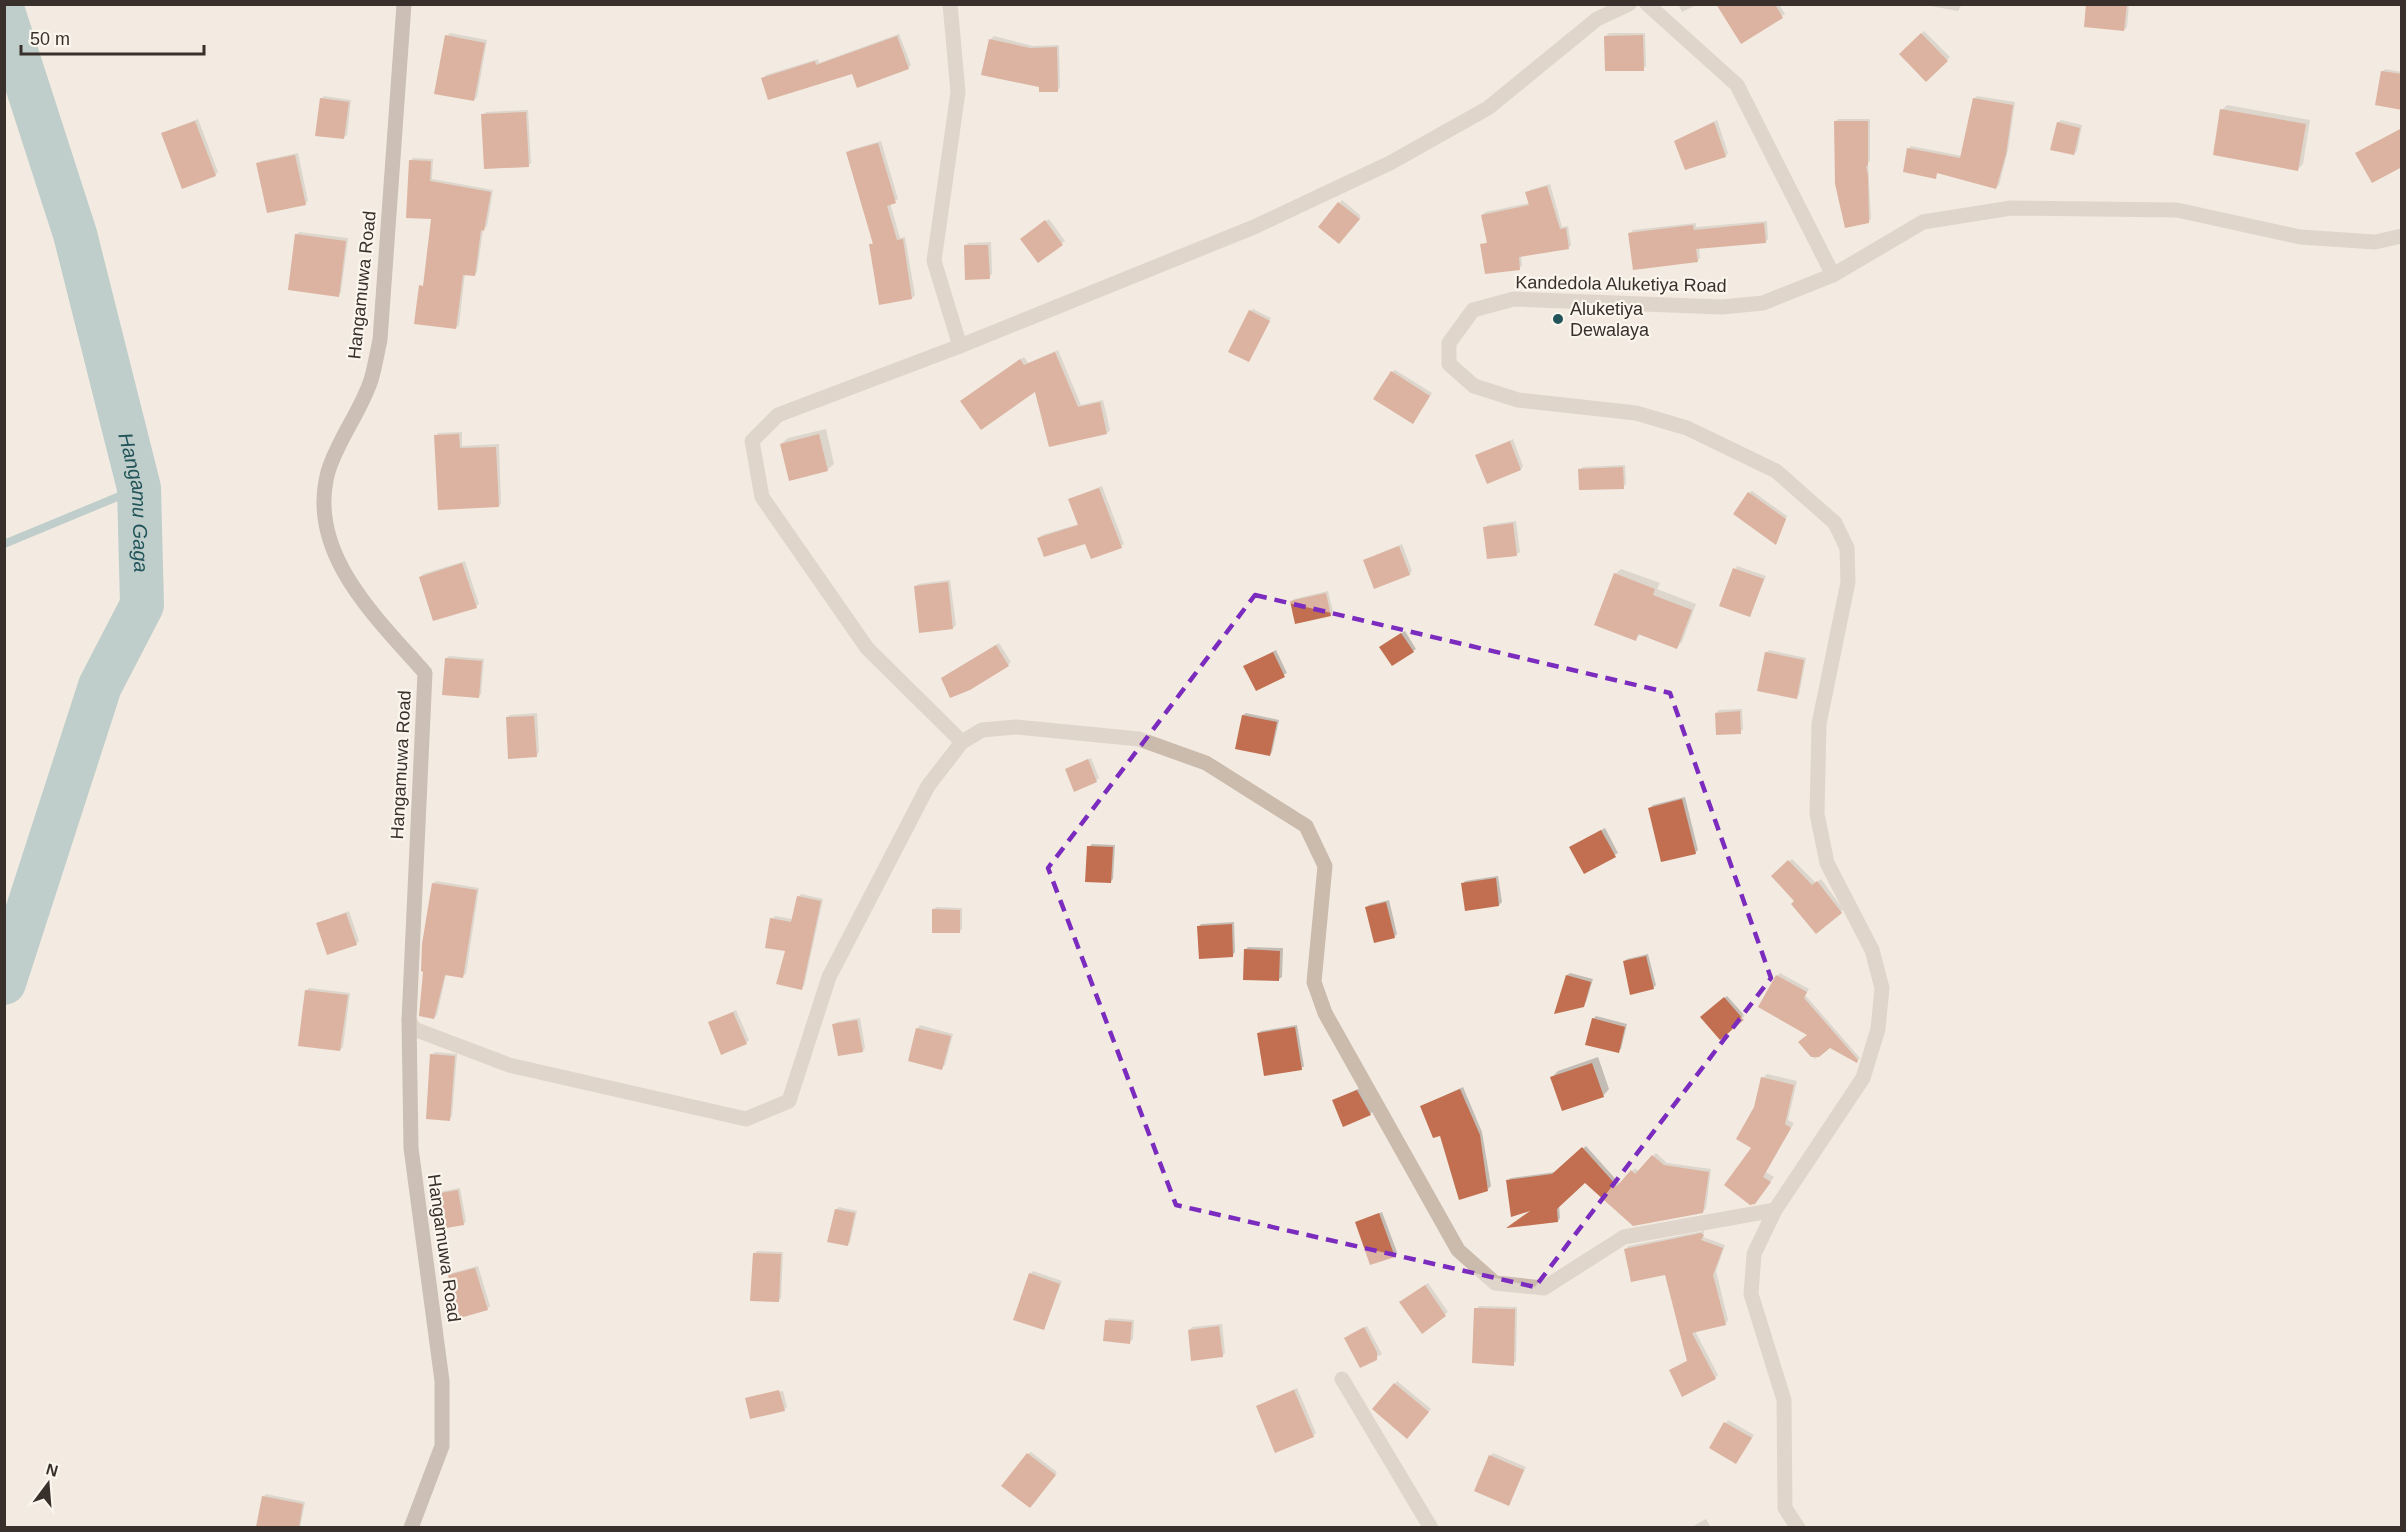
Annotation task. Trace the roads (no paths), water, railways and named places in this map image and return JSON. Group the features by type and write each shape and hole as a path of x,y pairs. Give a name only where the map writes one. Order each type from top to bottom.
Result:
{"street":[{"name":"Hangamuwa Road","path":"404,4 380,340 370,381 328,472 324,511 335,556 359,597 425,673 409,1020 411,1148 442,1381 442,1446 411,1527"},
{"path":"950,4 958,92 934,261 960,346"},
{"path":"962,742 867,648 762,497 752,441 778,415 960,346 1254,227 1390,163 1488,108 1597,19 1629,4"},
{"path":"1647,4 1737,85 1833,275"},
{"name":"Kandedola Aluketiya Road","path":"1798,1527 1785,1508 1784,1400 1751,1294 1754,1254 1775,1210 1863,1078 1878,1029 1882,988 1872,950 1827,863 1817,814 1819,724 1848,582 1847,548 1835,523 1776,471 1688,428 1636,413 1518,400 1474,386 1449,364 1449,343 1473,310 1514,298 1722,307 1763,303 1833,275 1923,222 2011,208 2177,210 2300,237 2375,242 2402,236"},
{"path":"409,1020 414,1029 509,1065 746,1119 789,1101 829,977 928,786 962,742 982,730 1016,727 1139,739 1206,763 1306,826 1325,866 1314,982 1325,1013 1458,1250 1495,1283 1544,1288 1624,1237 1775,1210"},
{"path":"1342,1379 1431,1527"}],"waterway":[{"name":"Hangamu Gaga","path":"4,14 75,234 139,488 142,605 100,686 4,983"},
{"path":"4,544 139,488"}],"place":[{"name":"Aluketiya Dewalaya","path":"1558,319"}]}
